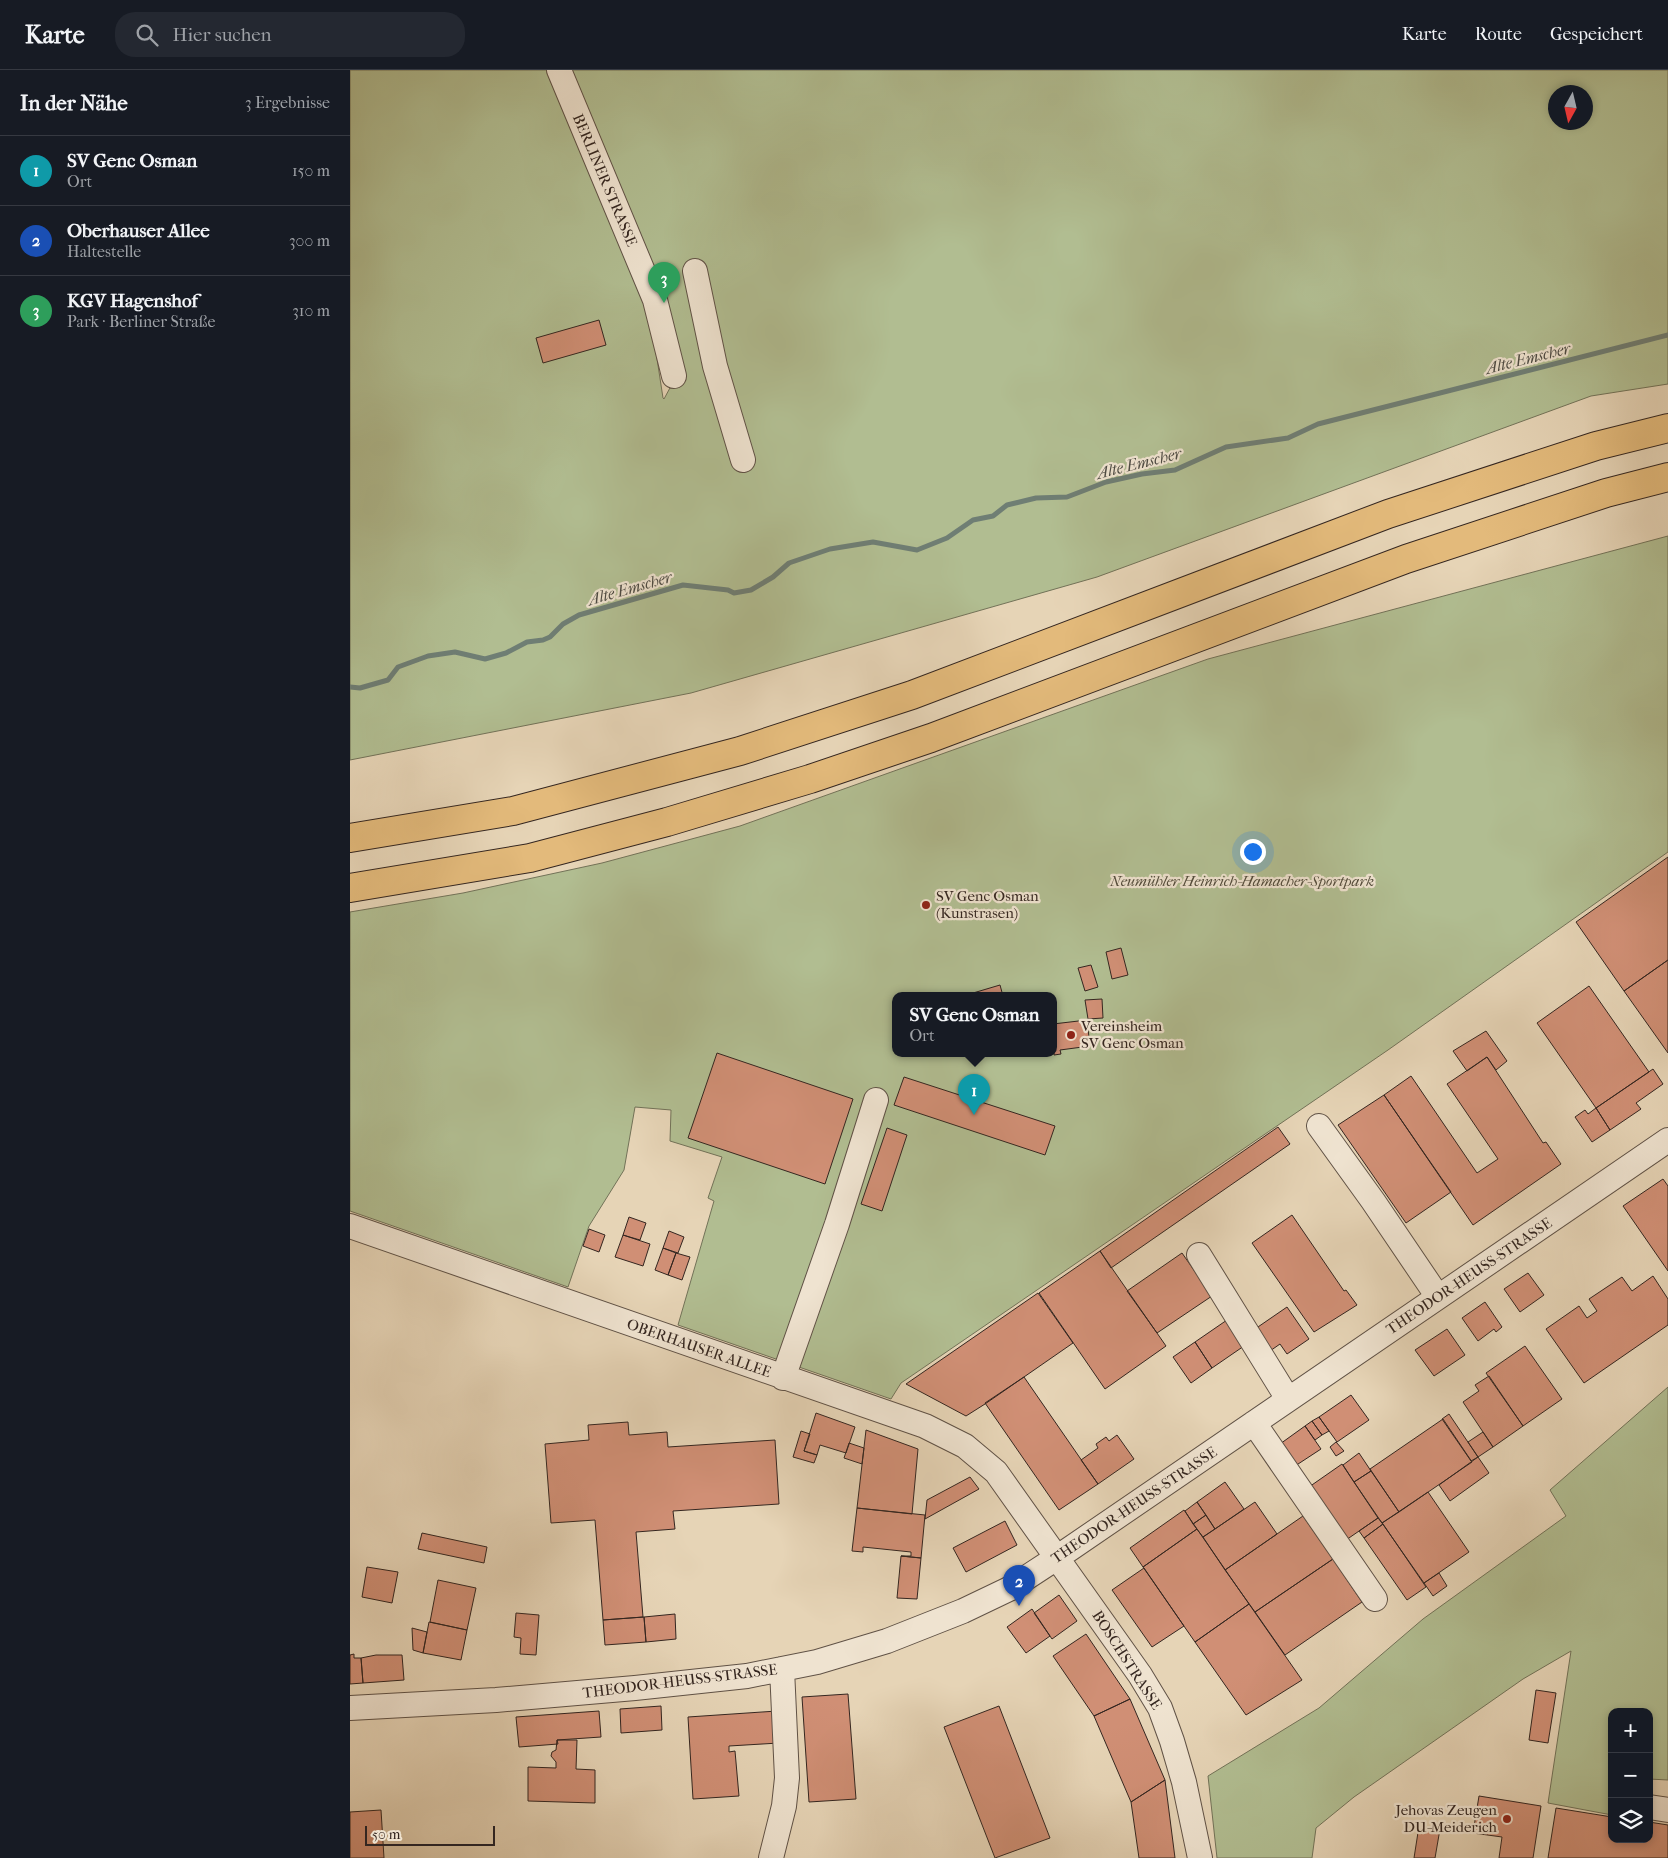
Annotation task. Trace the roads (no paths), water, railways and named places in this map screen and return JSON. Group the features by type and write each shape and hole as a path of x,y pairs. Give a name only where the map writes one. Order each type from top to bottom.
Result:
{"highway":[{"path":"350,838 513,811 740,750 912,695 1388,514 1587,449 1668,428"},
{"path":"350,888 530,858 667,822 810,779 931,738 1190,638 1406,559 1606,493 1668,477"}],"street":[{"name":"BERLINER STRASSE","path":"559,70 655,300 674,376"},
{"path":"695,271 716,366 743,460"},
{"path":"783,1378 837,1224 876,1100"},
{"path":"1319,1126 1438,1297"},
{"name":"THEODOR-HEUSS-STRASSE","path":"350,1708 496,1700 747,1676 817,1662 887,1641 963,1611 1009,1589 1058,1557 1668,1140"},
{"name":"OBERHAUSER ALLEE","path":"350,1226 925,1426 965,1446 996,1472 1058,1557"},
{"path":"1199,1255 1288,1399"},
{"path":"1254,1423 1375,1599"},
{"name":"BOSCHSTRASSE","path":"1058,1557 1140,1674 1160,1708 1184,1782 1200,1858"},
{"path":"771,1858 784,1806 787,1778 782,1669"},
{"path":"1653,1808 1668,1810"}],"waterway":[{"name":"Alte Emscher","path":"350,687 360,688 388,680 398,667 428,656 455,652 485,659 506,653 527,642 550,637 563,624 579,615 683,585 728,590 734,593 751,590 773,577 789,563 830,549 873,542 917,550 947,538 973,520 993,516 1007,505 1036,498 1067,497 1106,482 1142,474 1175,470 1226,447 1288,438 1318,424 1668,335"}],"place":[{"name":"KGV Hagenshof","path":"664,303"},
{"name":"SV Genc Osman (Kunstrasen)","path":"926,905"},
{"name":"Vereinsheim SV Genc Osman","path":"1071,1035"},
{"name":"SV Genc Osman","path":"974,1115"},
{"name":"Oberhauser Allee","path":"1019,1606"},
{"name":"Jehovas Zeugen DU-Meiderich","path":"1507,1819"}],"park label":[{"name":"Neumühler Heinrich-Hamacher-Sportpark","path":"1242,881"}]}
